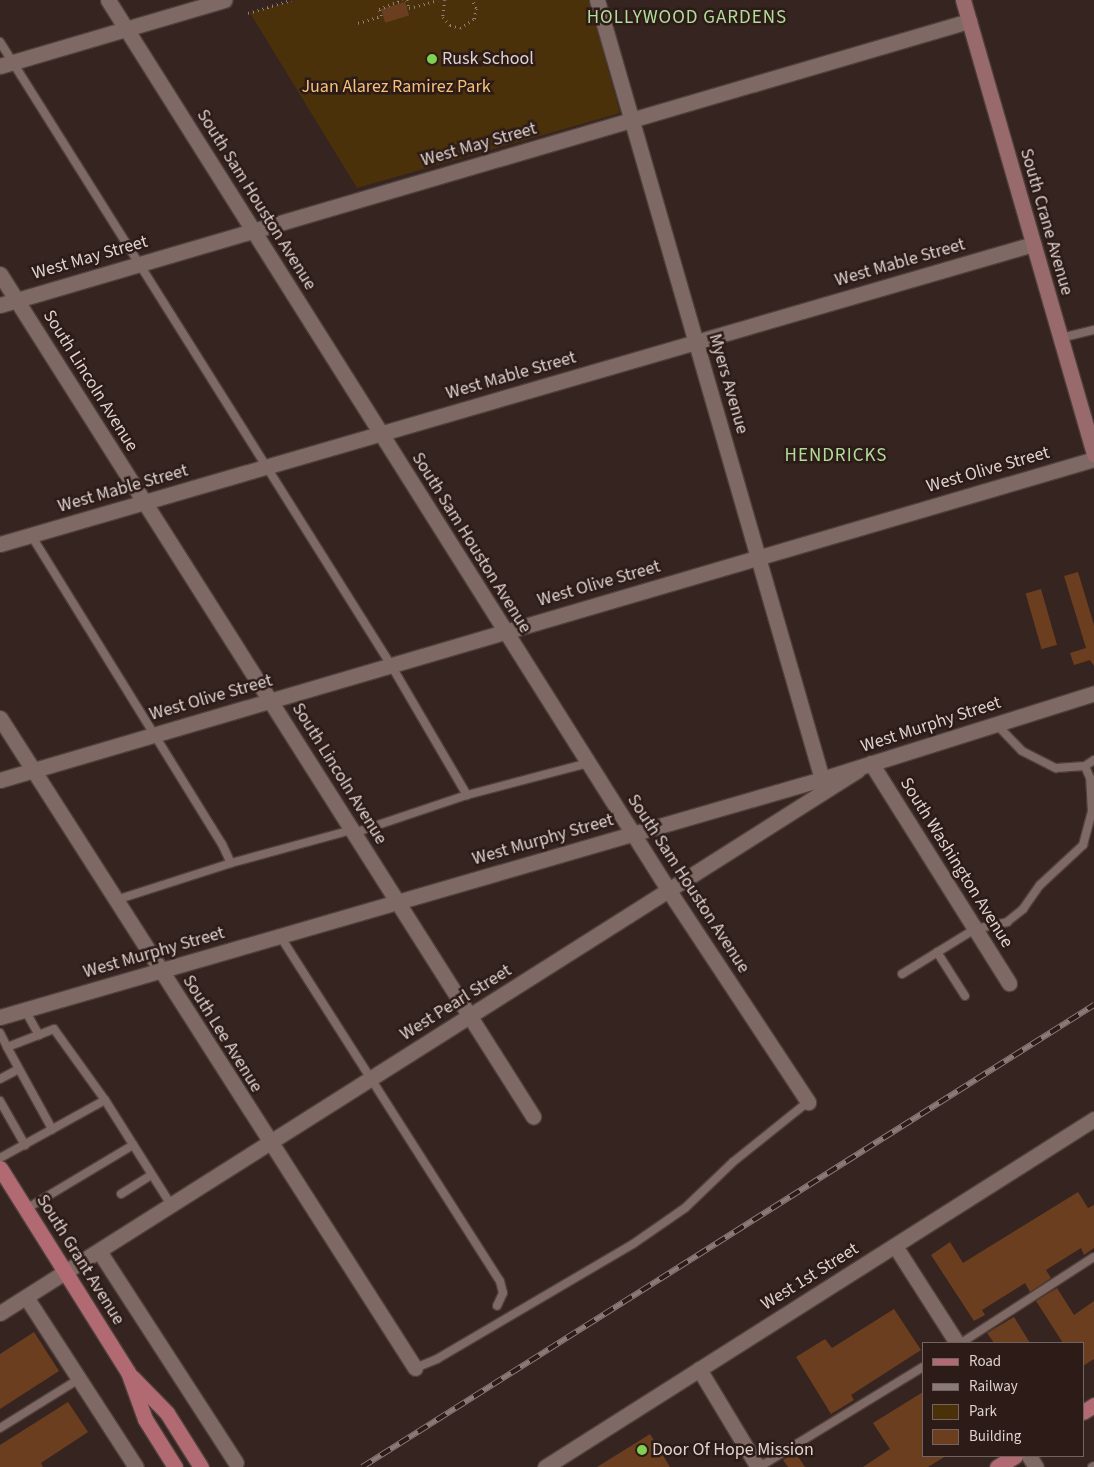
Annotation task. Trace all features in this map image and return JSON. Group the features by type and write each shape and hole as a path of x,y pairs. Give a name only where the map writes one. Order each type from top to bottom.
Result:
{"main road":[{"name":"South Crane Avenue","path":"963,0 1094,454"},
{"name":"South Grant Avenue","path":"0,1168 128,1372 145,1419 175,1467"},
{"name":"South Grant Avenue","path":"128,1372 167,1412 201,1467"},
{"path":"997,1467 1013,1457"}],"street":[{"name":"South Sam Houston Avenue","path":"108,0 632,834 808,1102"},
{"path":"6,65 224,0"},
{"name":"Myers Avenue","path":"598,0 822,779"},
{"name":"West May Street","path":"0,304 969,21"},
{"name":"West Mable Street","path":"0,544 1033,244"},
{"name":"South Lincoln Avenue","path":"0,274 533,1116"},
{"name":"West Olive Street","path":"0,780 1094,458"},
{"name":"West Murphy Street","path":"0,1017 822,779 1094,693"},
{"name":"South Lee Avenue","path":"0,718 269,1143 415,1368"},
{"name":"West Pearl Street","path":"0,1313 868,764"},
{"name":"South Washington Avenue","path":"868,764 1009,983"},
{"name":"West 1st Street","path":"545,1467 1094,1119"},
{"path":"895,1246 958,1342"},
{"path":"99,1251 236,1463"},
{"path":"26,1297 136,1467"},
{"path":"699,1369 758,1467"}],"lane":[{"path":"0,42 6,65 137,264 391,665 467,795"},
{"path":"1061,338 1094,330"},
{"path":"31,535 155,734 230,863"},
{"path":"996,724 1022,751 1056,768 1085,766 1094,760"},
{"path":"115,900 230,863 353,832 467,795 588,763"},
{"path":"902,974 975,929 1012,918 1023,909 1040,885 1083,845 1092,812 1090,778 1085,766"},
{"path":"280,936 373,1078 500,1281 503,1293 498,1306"},
{"path":"937,952 965,996"},
{"path":"26,1010 39,1035"},
{"path":"7,1047 54,1029 105,1100 171,1205"},
{"path":"0,1033 52,1130"},
{"path":"0,1079 19,1069"},
{"path":"0,1158 105,1100"},
{"path":"0,1102 25,1144"},
{"path":"415,1368 437,1359 634,1244 685,1208 733,1162 808,1102"},
{"path":"26,1209 133,1145"},
{"path":"121,1194 152,1175"},
{"path":"961,1342 1094,1257"},
{"path":"758,1467 922,1367"},
{"path":"0,1428 79,1379"}],"path":[{"path":"248,13 291,0"},
{"path":"358,23 381,16 379,9 402,0"},
{"path":"407,0 409,8 438,0"},
{"path":"445,0 443,17 450,25 460,28 474,19 476,8 472,0"}],"green space":[{"name":"Juan Alarez Ramirez Park","path":"295,0 589,0 620,113 357,188 250,13"}],"building":[{"path":"405,2 409,15 385,23 381,9"},
{"path":"1078,572 1094,625 1094,666 1090,660 1074,665 1070,653 1086,648 1064,576"},
{"path":"1041,589 1057,645 1042,649 1026,593"},
{"path":"1078,1192 1088,1208 1094,1205 1094,1248 1084,1255 1081,1248 1046,1270 1051,1278 1030,1292 1025,1283 982,1310 985,1315 974,1321 931,1255 950,1242 963,1263"},
{"path":"1057,1288 1074,1315 1094,1301 1094,1359 1084,1365 1084,1342 1062,1342 1036,1301"},
{"path":"894,1309 921,1350 851,1395 854,1400 831,1414 796,1357 825,1339 832,1348"},
{"path":"1014,1317 1029,1342 993,1342 987,1333"},
{"path":"34,1332 59,1371 0,1409 0,1354"},
{"path":"922,1393 922,1457 944,1457 928,1467 863,1467 890,1449 873,1423"},
{"path":"68,1402 88,1432 41,1463 43,1467 0,1467 0,1445"},
{"name":"Door Of Hope Mission","path":"650,1434 670,1467 597,1467"},
{"path":"795,1452 805,1467 788,1467 783,1460"}],"railway":[{"path":"362,1467 1094,1005"}],"place":[{"name":"Rusk School","path":"432,59"},
{"name":"Door Of Hope Mission","path":"642,1450"}],"district":[{"name":"HOLLYWOOD GARDENS","path":"687,18"},
{"name":"HENDRICKS","path":"836,456"}]}
